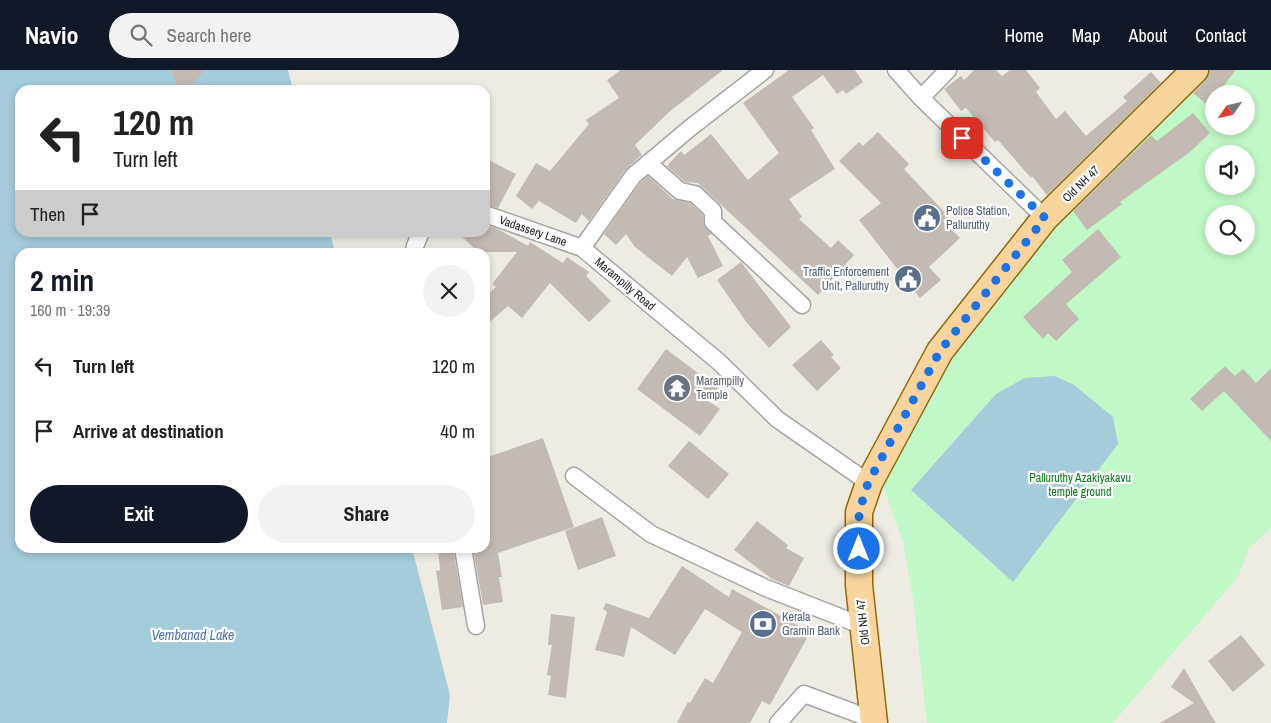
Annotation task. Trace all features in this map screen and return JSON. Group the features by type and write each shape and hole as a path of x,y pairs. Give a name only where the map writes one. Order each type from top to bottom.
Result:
{"main road":[{"name":"Old NH 47","path":"874,721 859,585 859,512 868,483 940,351 1045,218 1195,70"}],"street":[{"path":"582,248 633,176 690,128 765,70"},
{"path":"896,70 921,98 1045,218"},
{"path":"921,98 948,70"},
{"path":"648,163 680,191 695,194 713,210 713,222 802,305"},
{"name":"Vadassery Lane","path":"490,216 582,248"},
{"name":"Marampilly Road","path":"582,248 718,362 777,419 868,483"},
{"path":"574,476 651,534 766,588 863,626"},
{"path":"463,553 476,626"},
{"path":"778,723 804,694 874,721"}],"green space":[{"name":"Palluruthy Azakiyakavu temple ground","path":"1195,70 1271,70 1271,528 1249,548 1238,577 1113,723 927,723 913,598 903,543 880,477 1002,272"}],"water":[{"name":"Vembanad Lake","path":"0,70 288,70 292,85 15,85 15,237 331,237 334,248 15,248 15,553 413,553 450,695 447,723 0,723"},
{"path":"1055,376 1074,385 1113,417 1118,444 1013,582 911,490 996,394 1025,378"}],"building":[{"path":"171,70 205,70 192,85 177,85"},
{"path":"621,70 723,70 669,112 635,145 642,155 625,170 589,221 582,214 576,223 539,201 532,209 516,196 536,163 550,171 589,124 586,120 619,98 607,80"},
{"path":"789,70 855,70 863,82 846,94 843,90 837,94 823,75 792,97 814,128 811,130 835,169 789,199 802,217 799,219 831,248 838,240 854,255 818,295 698,183 685,182 667,166 681,151 684,155 711,134 748,180 779,153 743,103"},
{"path":"974,70 996,70 1002,76 1010,70 1026,70 1040,88 1036,92 1056,119 1065,111 1086,136 1127,101 1123,97 1151,72 1161,83 1047,195 998,140 995,142 966,108 961,111 944,89 961,76 964,80"},
{"path":"1210,70 1236,70 1224,85 1205,85 1205,103 1193,93 1206,80"},
{"path":"1193,113 1205,127 1205,135 1208,135 1190,152 1120,202 1122,204 1087,230 1073,211 1151,135 1157,141"},
{"path":"878,132 909,164 904,169 948,216 943,221 960,238 929,267 941,280 920,298 859,220 881,203 839,161 859,142 863,146"},
{"path":"490,161 516,174 498,208 490,206"},
{"path":"648,176 673,199 690,203 703,215 704,226 712,234 708,236 723,266 698,278 687,257 672,276 635,247 626,234 616,245 604,234 640,183"},
{"path":"490,226 496,228 528,246 530,242 563,263 567,257 589,272 586,276 611,301 589,322 550,283 522,318 508,306 490,322 490,292 496,287 492,284 517,252 490,252 490,248 474,248 462,237 490,237"},
{"path":"1098,229 1121,257 1066,304 1079,319 1056,341 1048,333 1043,339 1023,317 1072,272 1062,260"},
{"path":"741,262 791,327 769,348 747,323 717,280"},
{"path":"821,340 834,355 831,357 841,368 817,391 792,365"},
{"name":"Marampilly Temple","path":"666,349 718,388 708,401 720,409 700,436 637,389"},
{"path":"1225,366 1235,376 1243,369 1256,383 1271,368 1271,441 1224,391 1202,411 1190,399"},
{"path":"543,438 574,527 498,553 502,577 499,577 503,602 483,605 474,553 490,553 490,456"},
{"path":"689,441 729,474 708,499 668,466"},
{"path":"602,517 616,556 578,570 565,531"},
{"path":"757,521 788,545 786,548 804,558 789,586 772,579 734,550"},
{"path":"438,553 454,553 463,607 442,610 436,571 440,570"},
{"path":"682,566 729,597 732,589 808,631 805,637 807,638 770,705 762,701 750,723 677,723 688,702 690,703 705,678 713,683 742,632 705,609 675,655 631,627 624,657 595,650 607,612 603,609 606,603 649,618"},
{"path":"551,614 575,617 566,698 548,695 551,676 547,675 552,645 548,645"},
{"path":"1241,635 1265,665 1233,692 1208,661"},
{"path":"1184,668 1216,723 1160,723 1194,703 1171,687"}],"place":[{"name":"Police Station, Palluruthy","path":"927,218"},
{"name":"Traffic Enforcement Unit, Palluruthy","path":"908,279"},
{"name":"Marampilly Temple","path":"677,388"},
{"name":"Kerala Gramin Bank","path":"763,624"}],"route":[{"path":"859,549 859,512 868,483 940,351 1045,218 962,138"}]}
